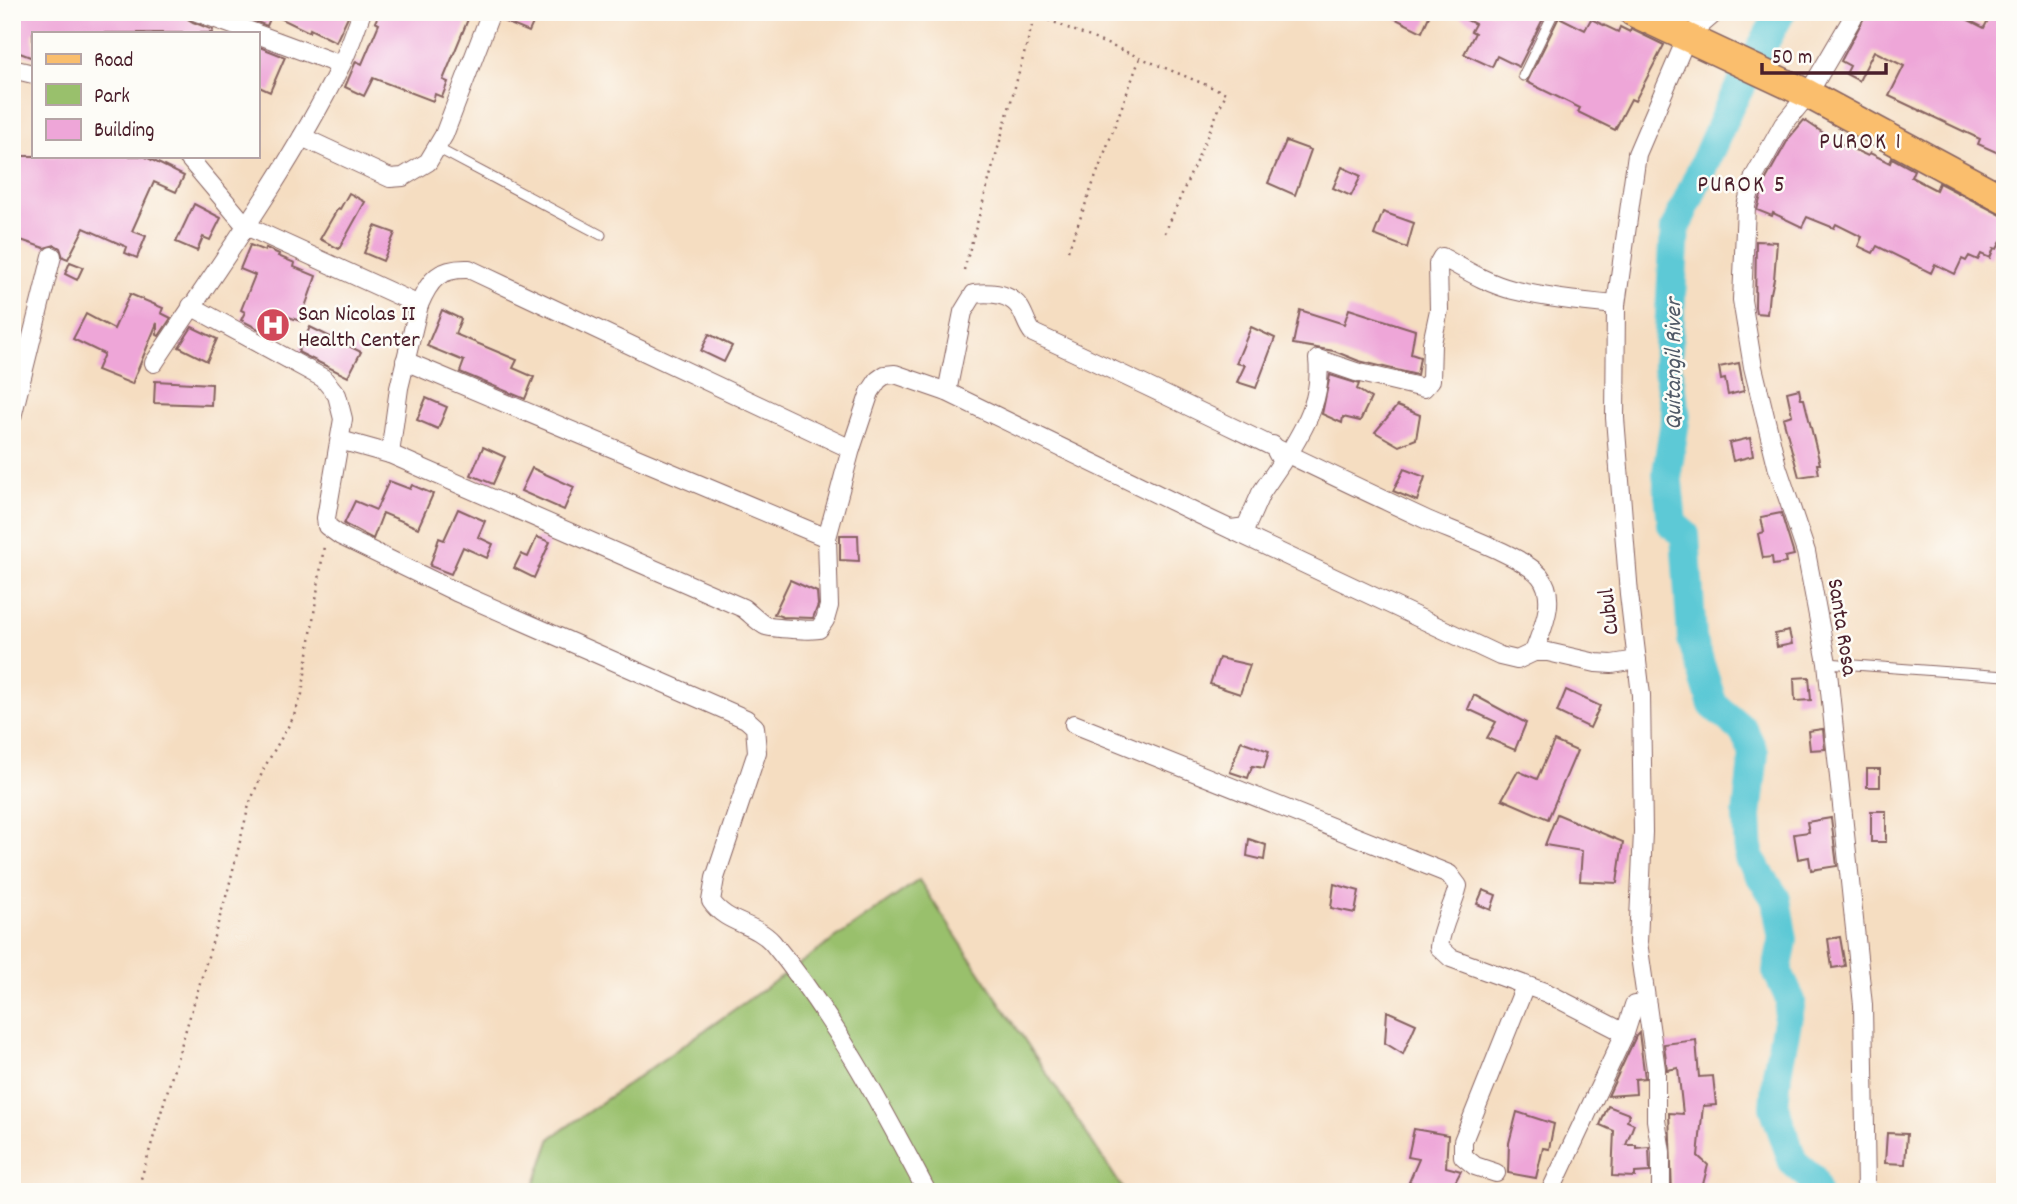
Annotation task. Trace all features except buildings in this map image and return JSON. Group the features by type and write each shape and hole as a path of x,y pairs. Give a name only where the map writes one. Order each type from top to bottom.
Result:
{"main road":[{"path":"1633,12 1808,94 2005,200"}],"street":[{"path":"197,12 251,32"},
{"path":"154,363 302,137 341,65 362,12"},
{"path":"302,137 390,178 402,177 428,162 444,135 491,12"},
{"path":"1695,41 1716,12"},
{"name":"Santa Rosa","path":"1856,12 1808,94 1783,125 1754,177 1746,206 1742,300 1753,367 1777,466 1807,552 1827,663 1863,1005 1866,1192"},
{"path":"259,35 341,65"},
{"name":"Cubul","path":"1661,1192 1656,1069 1638,942 1643,832 1641,695 1629,594 1615,418 1616,305 1637,154 1695,41"},
{"path":"12,69 32,74"},
{"path":"189,158 246,226 419,306"},
{"path":"12,417 52,256"},
{"path":"1281,449 1308,423 1320,380 1318,359 1356,372 1424,388 1431,380 1432,343 1439,310 1438,264 1442,257 1511,289 1573,301 1616,305"},
{"path":"390,454 399,388 419,306 433,279 442,272 453,269 469,269 851,449"},
{"path":"947,392 963,312 974,294 990,292 1011,299 1021,310 1033,333 1427,520 1528,564 1542,578 1548,593 1547,614 1534,652"},
{"path":"191,306 323,378 337,395 344,419 326,518 327,526 341,537 445,587 746,719 755,727 758,738 757,752 715,878 711,901 727,918 769,939 813,995 882,1104 928,1192"},
{"path":"405,361 827,538"},
{"path":"341,440 390,454 743,608 766,626 810,631 818,629 825,620 829,607 827,538 851,449 870,392 878,380 895,373 947,392 1485,649 1517,660 1534,652 1564,654 1596,663 1612,664 1637,660"},
{"path":"1231,529 1245,527 1261,493 1282,462 1281,449"},
{"path":"1074,723 1449,874 1458,886 1454,903 1440,935 1439,947 1451,958 1547,993 1625,1033"},
{"path":"1496,1173 1475,1167 1463,1156 1463,1141 1525,986"},
{"path":"1550,1192 1625,1033 1634,1005 1647,1006"}],"lane":[{"path":"1523,76 1554,12"},
{"path":"437,148 601,235"},
{"path":"1827,663 2005,676"}],"path":[{"path":"1029,12 1226,93 1164,235"},
{"path":"964,270 1035,15"},
{"path":"1068,251 1140,58"},
{"path":"137,1192 228,890 249,805 264,768 293,718 302,694 327,526"}],"green space":[{"path":"919,880 1125,1192 532,1192 551,1138"}],"waterway":[{"name":"Quitangil River","path":"1781,12 1730,105 1675,229 1667,366 1676,415 1667,472 1672,524 1685,535 1692,639 1713,705 1743,730 1754,753 1747,816 1749,858 1776,899 1783,940 1777,971 1791,1001 1777,1073 1774,1107 1793,1162 1812,1178 1815,1192"}],"place":[{"name":"San Nicolas II Health Center","path":"273,325"}],"district":[{"name":"PUROK 1","path":"1861,140"},
{"name":"PUROK 5","path":"1742,183"}]}
